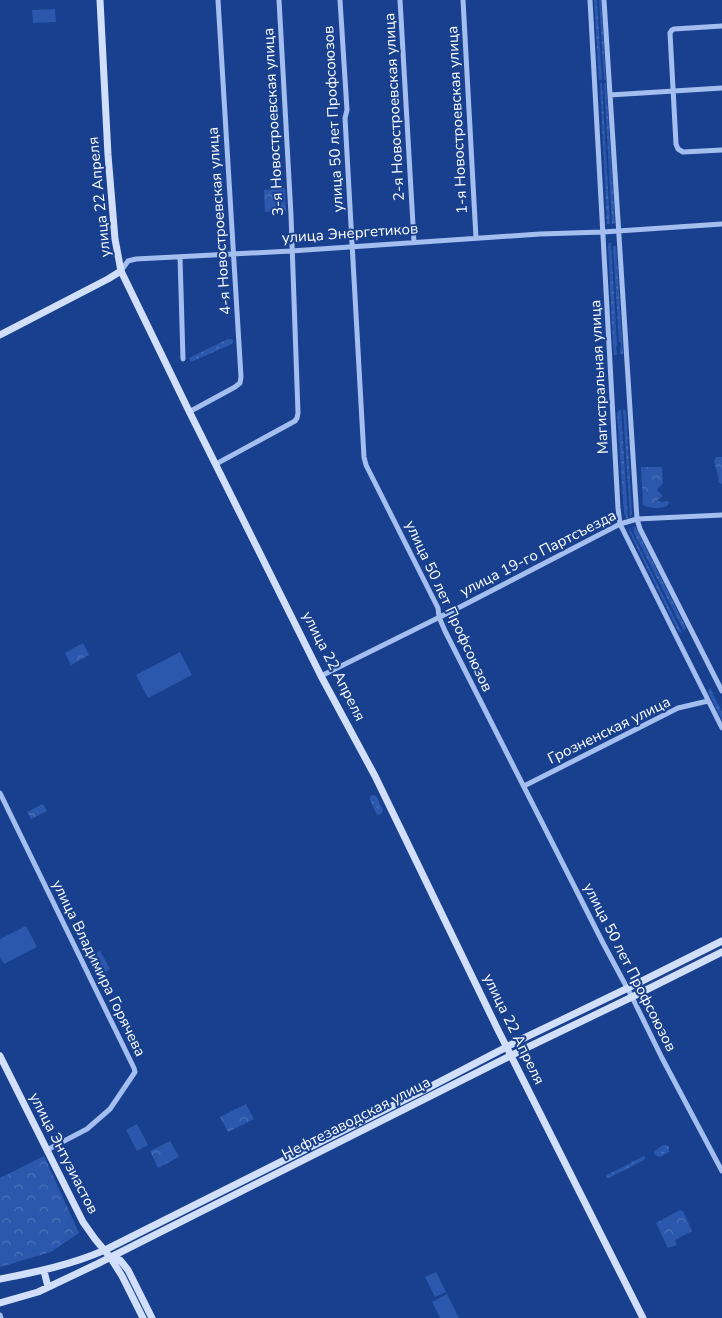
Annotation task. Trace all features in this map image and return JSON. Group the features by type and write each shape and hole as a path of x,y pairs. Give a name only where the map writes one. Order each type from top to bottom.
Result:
{"main road":[{"name":"улица 22 Апреля","path":"100,0 109,163 115,239 121,271 189,412 321,676 371,768 507,1047 643,1318"},
{"name":"улица Энергетиков","path":"0,335 121,271"},
{"name":"Нефтезаводская улица","path":"0,1279 44,1271 73,1263 105,1250 498,1051 722,941"},
{"name":"Нефтезаводская улица","path":"0,1303 38,1292 110,1257 722,952"},
{"path":"498,1051 502,1036 518,1041"},
{"path":"518,1067 517,1058 522,1050"},
{"name":"улица Энтузиастов","path":"0,1056 83,1222 122,1276 143,1318"},
{"path":"504,1060 510,1061 518,1067"},
{"name":"улица Энтузиастов","path":"110,1257 120,1260 128,1270 152,1318"},
{"path":"44,1271 48,1287"}],"street":[{"name":"4-я Новостроевская улица","path":"189,412 235,387 240,383 241,377 218,0"},
{"name":"3-я Новостроевская улица","path":"216,464 297,418 298,381 291,251 291,215 279,0"},
{"name":"улица 50 лет Профсоюзов","path":"340,0 365,461 438,608 439,617 445,632 662,1058 722,1171"},
{"name":"2-я Новостроевская улица","path":"400,0 414,242"},
{"name":"1-я Новостроевская улица","path":"463,0 476,238"},
{"name":"Магистральная улица","path":"590,0 620,524 722,728"},
{"name":"Магистральная улица","path":"604,0 637,519 640,529 722,691"},
{"path":"722,26 674,29 670,33 676,144 678,149 683,152 722,150"},
{"path":"610,95 722,88"},
{"name":"улица Энергетиков","path":"121,271 128,261 136,259 722,224"},
{"path":"180,256 183,359"},
{"name":"улица 19-го Партсъезда","path":"321,676 620,524 637,519 722,515"},
{"name":"Грозненская улица","path":"524,786 678,708 708,701"},
{"name":"улица Владимира Горячева","path":"0,793 135,1072 110,1109 87,1129 47,1150"}],"green space":[{"path":"594,0 597,0 602,80 599,80"},
{"path":"599,0 601,0 606,80 604,80"},
{"path":"55,9 56,22 33,23 32,10"},
{"path":"600,83 602,83 610,224 607,224"},
{"path":"604,83 606,83 615,223 612,224"},
{"path":"285,188 286,211 265,212 264,190"},
{"path":"608,243 611,243 617,355 614,355 613,344"},
{"path":"613,246 616,246 623,354 620,354 621,342 619,342"},
{"path":"228,339 232,339 232,344 191,362 189,358"},
{"path":"621,409 628,518 626,518 624,513 617,412"},
{"path":"623,409 626,411 632,514 630,518"},
{"path":"716,457 722,457 722,484 718,482 719,479 714,461"},
{"path":"641,467 662,467 663,483 657,490 662,497 657,500 661,502 668,501 667,506 655,508 643,505"},
{"path":"633,526 637,530 686,628 684,631 634,533"},
{"path":"630,527 682,633 677,629 629,531"},
{"path":"83,643 89,655 71,665 65,653"},
{"path":"180,652 192,675 148,698 136,675"},
{"path":"710,688 722,712 722,720 708,692"},
{"path":"372,795 376,796 383,810 381,814 378,815 376,813 370,800"},
{"path":"43,804 47,811 31,819 27,812"},
{"path":"26,926 37,947 4,964 0,957 0,939"},
{"path":"100,951 110,969 98,976 88,957"},
{"path":"246,1104 254,1119 228,1132 220,1117"},
{"path":"137,1124 148,1145 137,1151 126,1130"},
{"path":"170,1141 179,1157 158,1168 150,1151"},
{"path":"663,1145 669,1146 669,1152 660,1157 656,1156 655,1151"},
{"path":"44,1156 79,1233 51,1252 0,1267 0,1178"},
{"path":"644,1156 644,1160 609,1178 606,1177 607,1175"},
{"path":"680,1210 683,1211 692,1231 675,1240 677,1245 668,1248 656,1223"},
{"path":"436,1272 446,1292 435,1297 425,1277"},
{"path":"447,1294 459,1318 440,1318 432,1302"}]}
